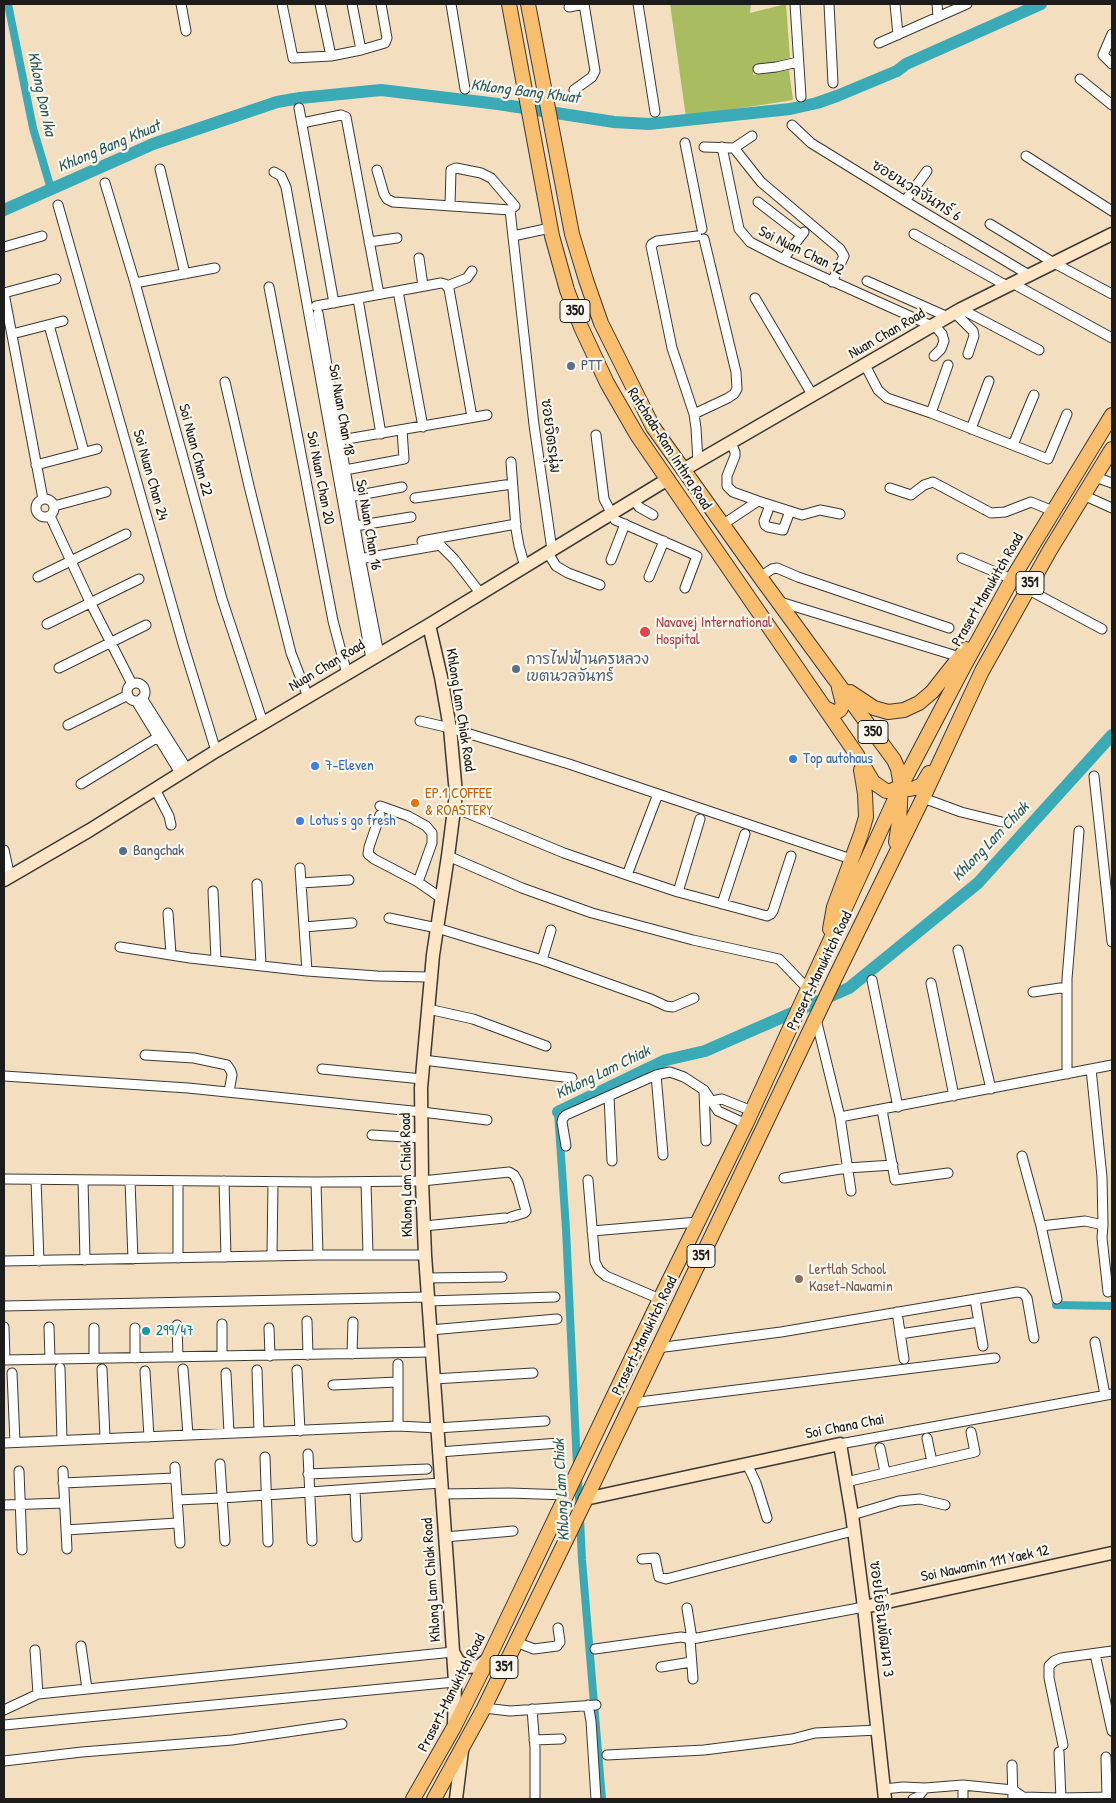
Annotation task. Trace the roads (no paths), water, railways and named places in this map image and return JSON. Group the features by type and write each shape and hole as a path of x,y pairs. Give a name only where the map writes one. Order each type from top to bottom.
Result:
{"main road":[{"name":"Ratchada-Ram Inthra Road","path":"509,4 550,228 567,290 581,327 607,383 632,427 857,755 873,782 880,788 891,791 901,786 910,789 922,785 942,746 958,723"},
{"name":"Ratchada-Ram Inthra Road","path":"528,4 572,234 601,323 653,427 777,601 894,760 898,769 901,786 906,792 910,806 907,829"},
{"name":"Prasert Manukitch Road","path":"901,786 1012,579 1112,415"},
{"name":"351","path":"958,723 982,671 1027,589 1112,449"},
{"path":"837,683 874,708 888,712 904,710 920,703 932,692 991,617"},
{"path":"825,708 835,713 840,710 843,704 837,683"},
{"name":"Prasert-Manukitch Road","path":"434,1799 484,1708 570,1532 958,723"},
{"path":"927,738 942,746"},
{"path":"824,955 834,907 866,817 864,779 857,755"},
{"path":"889,865 896,843 901,786"},
{"name":"Prasert-Manukitch Road","path":"413,1799 454,1727 488,1659 746,1124 901,786"}],"street":[{"path":"181,4 186,31"},
{"path":"282,4 293,58 331,56 382,44 386,41 381,4"},
{"path":"320,4 331,56"},
{"path":"352,4 360,50"},
{"path":"451,4 465,89"},
{"path":"570,7 584,4 595,71 592,77 574,90"},
{"path":"638,4 655,112"},
{"path":"796,4 801,97"},
{"path":"829,4 833,83"},
{"path":"895,4 898,35"},
{"path":"937,4 938,17"},
{"path":"879,43 967,4"},
{"path":"1112,34 1103,55 1112,64"},
{"path":"758,69 798,62"},
{"path":"1080,79 1112,105"},
{"path":"299,108 334,303 441,283 447,286 467,278 472,270"},
{"path":"302,123 341,115 346,117 379,294"},
{"name":"ซอยนวลจันทร์ 6","path":"792,124 811,143 1030,275"},
{"path":"704,147 734,148 752,136"},
{"path":"685,143 701,234 736,372 737,389 728,398 694,414"},
{"name":"Soi Nuan Chan 12","path":"722,147 739,229 744,237 782,259 933,326"},
{"path":"734,148 761,182 840,249 844,256 832,282"},
{"path":"1026,156 1112,211"},
{"name":"ซอยจิตรนุ่ม","path":"450,206 451,170 456,168 481,173 491,178 514,203 514,208 510,210 550,552"},
{"path":"160,169 185,274"},
{"path":"377,170 384,194 387,199 393,202 510,210"},
{"path":"905,201 927,171"},
{"name":"Soi Nuan Chan 18","path":"274,172 281,176 286,187 328,392 351,552 375,656"},
{"name":"Soi Nuan Chan 22","path":"105,183 135,283 222,599 263,723"},
{"path":"758,202 803,233 782,259"},
{"name":"Soi Nuan Chan 24","path":"58,206 216,751"},
{"path":"990,224 1054,263 1112,294"},
{"path":"513,236 550,228"},
{"path":"698,462 694,414 672,348 651,246 657,241 701,234"},
{"path":"914,234 1112,338"},
{"name":"Nuan Chan Road","path":"683,470 955,313 1112,234"},
{"path":"4,247 42,236"},
{"path":"369,242 397,238"},
{"path":"419,258 423,286"},
{"path":"135,283 214,268"},
{"path":"43,499 4,293 56,279"},
{"path":"867,281 955,313 1039,350"},
{"path":"447,286 472,417"},
{"name":"Soi Nuan Chan 20","path":"269,287 333,620 348,674"},
{"path":"398,291 423,427"},
{"path":"755,298 813,396"},
{"path":"358,299 381,434"},
{"name":"Soi Nuan Chan 16","path":"334,303 317,309 328,392 340,440 375,656"},
{"path":"955,313 973,331 974,336 968,354"},
{"path":"12,334 63,321"},
{"path":"48,325 84,452"},
{"path":"933,326 942,334 944,341 941,349 934,356"},
{"path":"865,365 882,395 887,398 931,413 1048,459 1067,414"},
{"path":"931,413 948,365"},
{"path":"971,430 989,381"},
{"path":"225,382 248,486 288,644 308,697"},
{"path":"1013,445 1034,395"},
{"path":"340,440 487,415"},
{"path":"345,470 404,459 402,430"},
{"path":"596,435 604,499 615,520 697,556 685,588"},
{"path":"731,443 735,455 727,476 727,486 732,492 802,515 820,510 840,514"},
{"path":"36,465 97,448"},
{"path":"511,462 518,546 526,567"},
{"path":"1095,476 1112,483"},
{"name":"Nuan Chan Road","path":"7,879 90,830 216,751 429,626 668,479"},
{"path":"890,488 911,495 924,485 933,482 991,513 1005,512 1031,502 1053,511"},
{"path":"415,498 512,484"},
{"path":"349,497 402,488"},
{"path":"54,506 106,492"},
{"path":"1083,495 1112,508"},
{"path":"43,499 50,500 54,506 54,512 50,516 41,517 37,512 38,503 43,499"},
{"path":"634,500 638,507 653,515"},
{"path":"722,525 758,501"},
{"path":"770,505 764,521 768,527 783,530 790,511"},
{"path":"50,516 90,602 132,684"},
{"path":"355,526 411,517"},
{"path":"422,541 516,524"},
{"path":"611,560 625,524"},
{"path":"38,577 126,534"},
{"path":"649,577 664,541"},
{"path":"365,558 440,545 454,559 481,594"},
{"path":"550,552 556,566 568,573 600,585"},
{"path":"962,558 1012,579"},
{"path":"760,577 777,568 798,577 949,628"},
{"path":"48,624 138,579"},
{"path":"1027,589 1102,629"},
{"path":"777,601 960,657"},
{"path":"58,668 146,625"},
{"name":"Khlong Lam Chiak Road","path":"429,626 440,671 450,728 454,766 454,808 430,977 422,1079 422,1181 426,1278 455,1682 454,1727"},
{"path":"139,683 145,692 139,699 132,700 128,695 127,689 132,684 139,683"},
{"path":"68,725 128,695"},
{"path":"139,699 158,737 183,771"},
{"path":"139,699 183,771"},
{"path":"420,721 450,728 569,764 851,859"},
{"path":"81,784 158,737"},
{"path":"1094,776 1112,942"},
{"path":"155,789 169,816 171,825"},
{"path":"627,875 658,794"},
{"path":"923,798 961,812 1002,822"},
{"path":"454,808 564,853 627,875 678,892 766,916 771,914 791,856"},
{"path":"418,882 432,843 432,833 426,826 408,816 380,811 368,854 442,898"},
{"path":"678,892 700,819"},
{"path":"1067,1074 1067,987 1079,831"},
{"path":"722,904 745,834"},
{"path":"4,850 7,879"},
{"path":"448,856 522,888 592,913 693,940 779,960 806,993"},
{"path":"300,868 307,971"},
{"path":"301,884 349,880"},
{"path":"257,884 261,965"},
{"path":"213,891 216,960"},
{"path":"168,912 171,954"},
{"path":"389,918 437,928 542,960 666,1006 673,1007 694,998"},
{"path":"304,927 352,924"},
{"path":"542,960 551,930"},
{"path":"120,947 307,971 377,976 430,977"},
{"path":"958,950 992,1088"},
{"path":"872,980 898,1106"},
{"path":"931,983 954,1096"},
{"path":"1033,992 1067,987"},
{"path":"428,1009 473,1019 546,1046"},
{"path":"818,1014 840,1118 851,1191"},
{"path":"145,1055 194,1058 227,1065 232,1074 229,1092"},
{"path":"423,1060 572,1078"},
{"path":"840,1118 1112,1065"},
{"path":"322,1069 422,1079"},
{"path":"1091,1069 1102,1177 1102,1238 1108,1272 1108,1292"},
{"path":"566,1146 563,1118 656,1075 670,1072 684,1077 704,1090 718,1111 746,1124"},
{"path":"656,1075 662,1155"},
{"path":"4,1076 229,1092 487,1120"},
{"path":"704,1090 706,1141"},
{"path":"609,1096 612,1162"},
{"path":"712,1101 722,1099 752,1111"},
{"path":"882,1110 896,1180 948,1173"},
{"path":"372,1135 422,1138"},
{"path":"1022,1156 1041,1226 1057,1299"},
{"path":"784,1178 847,1168 893,1165"},
{"path":"4,1179 366,1182 422,1181 512,1172 518,1182 526,1211 524,1213 508,1218 424,1226"},
{"path":"36,1180 39,1260"},
{"path":"83,1180 85,1260"},
{"path":"588,1180 594,1262 606,1276 660,1299"},
{"path":"130,1181 133,1258"},
{"path":"178,1181 178,1258"},
{"path":"224,1181 226,1257"},
{"path":"272,1256 273,1182"},
{"path":"316,1182 318,1255"},
{"path":"366,1182 368,1254"},
{"path":"1041,1226 1085,1221 1103,1225"},
{"path":"592,1231 698,1222"},
{"path":"4,1261 368,1254 425,1255"},
{"path":"426,1278 502,1277"},
{"path":"657,1348 781,1332 1017,1292 1023,1293 1027,1298 1034,1338"},
{"path":"4,1306 555,1297"},
{"path":"975,1299 983,1346"},
{"path":"897,1312 904,1358"},
{"path":"430,1330 557,1320"},
{"path":"307,1321 308,1354"},
{"path":"352,1354 353,1322"},
{"path":"900,1334 979,1322"},
{"path":"222,1324 222,1356"},
{"path":"177,1325 178,1357"},
{"path":"4,1326 4,1360 432,1352"},
{"path":"49,1327 50,1359"},
{"path":"94,1328 94,1358"},
{"path":"135,1328 135,1358"},
{"path":"269,1328 270,1356"},
{"path":"1095,1342 1108,1395"},
{"path":"631,1403 995,1358"},
{"path":"398,1364 398,1426"},
{"path":"60,1368 62,1440"},
{"path":"102,1369 105,1438"},
{"path":"183,1370 188,1435"},
{"path":"257,1370 259,1432"},
{"path":"297,1370 300,1431"},
{"path":"145,1371 149,1437"},
{"path":"226,1373 229,1433"},
{"path":"434,1379 533,1373"},
{"path":"12,1374 15,1442"},
{"path":"333,1385 397,1382"},
{"name":"Soi Chana Chai","path":"584,1501 840,1444 1108,1395"},
{"path":"4,1443 398,1426 437,1428 545,1421"},
{"path":"846,1482 976,1452 971,1432"},
{"path":"927,1438 932,1462"},
{"path":"439,1452 559,1443"},
{"name":"ซอยโยธินพัฒนา 3","path":"840,1444 864,1607 885,1794"},
{"path":"880,1448 885,1472"},
{"path":"308,1454 312,1541"},
{"path":"265,1457 268,1542"},
{"path":"220,1464 224,1541"},
{"path":"747,1464 767,1518"},
{"path":"175,1467 177,1523 180,1543"},
{"path":"308,1474 428,1469"},
{"path":"20,1471 22,1550"},
{"path":"63,1471 67,1549"},
{"path":"63,1483 175,1478"},
{"path":"177,1500 355,1489 441,1488 567,1495"},
{"path":"355,1489 357,1537"},
{"path":"852,1516 899,1501 920,1499 945,1505"},
{"path":"4,1505 64,1503"},
{"path":"66,1530 177,1523"},
{"path":"642,1559 655,1558 659,1577 666,1579 853,1531"},
{"path":"445,1537 513,1532"},
{"name":"Soi Nawamin 111 Yaek 12","path":"864,1607 1112,1555"},
{"path":"595,1649 681,1636 691,1639 864,1607"},
{"path":"687,1608 693,1679"},
{"path":"516,1642 534,1649 557,1646 560,1642 558,1628"},
{"path":"81,1646 87,1689"},
{"path":"35,1650 38,1694"},
{"path":"1061,1799 1061,1749 1049,1666 1061,1658 1112,1651"},
{"path":"4,1710 38,1694 453,1652 458,1661 467,1668 479,1666 488,1659"},
{"path":"1095,1654 1112,1731"},
{"path":"661,1667 691,1662"},
{"path":"4,1725 455,1682"},
{"path":"484,1708 510,1711 591,1705 596,1799"},
{"path":"532,1709 535,1799"},
{"path":"4,1761 82,1752 232,1740 342,1724"},
{"path":"607,1755 704,1750 792,1740 815,1733 878,1730"},
{"path":"534,1740 561,1739"},
{"path":"456,1799 462,1750"},
{"path":"885,1794 903,1787 925,1788 963,1785 1023,1797 1061,1799 1109,1798 1106,1757"},
{"path":"1012,1765 1013,1794"},
{"path":"963,1785 963,1799"},
{"path":"916,1799 925,1788"}],"waterway":[{"name":"Khlong Don Ika","path":"8,4 33,128 51,189"},
{"name":"Khlong Bang Khuat","path":"4,210 153,144 277,102 300,98 381,90 498,104 614,122 649,124 790,109 837,96 897,71 906,64 1041,4"},
{"name":"Khlong Lam Chiak","path":"558,1112 666,1060 705,1051 849,988 978,883 1112,735"},
{"name":"Khlong Lam Chiak","path":"558,1112 566,1229 577,1466"},
{"path":"1056,1305 1112,1306"},
{"name":"Khlong Lam Chiak","path":"578,1477 582,1560 602,1799"}],"place":[{"name":"PTT","path":"571,366"},
{"name":"Navavej International Hospital","path":"645,632"},
{"name":"การไฟฟ้านครหลวง เขตนวลจันทร์","path":"516,669"},
{"name":"Top autohaus","path":"793,759"},
{"name":"7-Eleven","path":"315,766"},
{"name":"EP.1 COFFEE & ROASTERY","path":"415,803"},
{"name":"Lotus's go fresh","path":"300,821"},
{"name":"Bangchak","path":"123,851"},
{"name":"Lertlah School Kaset-Nawamin","path":"799,1279"},
{"name":"299/47","path":"146,1331"}]}
